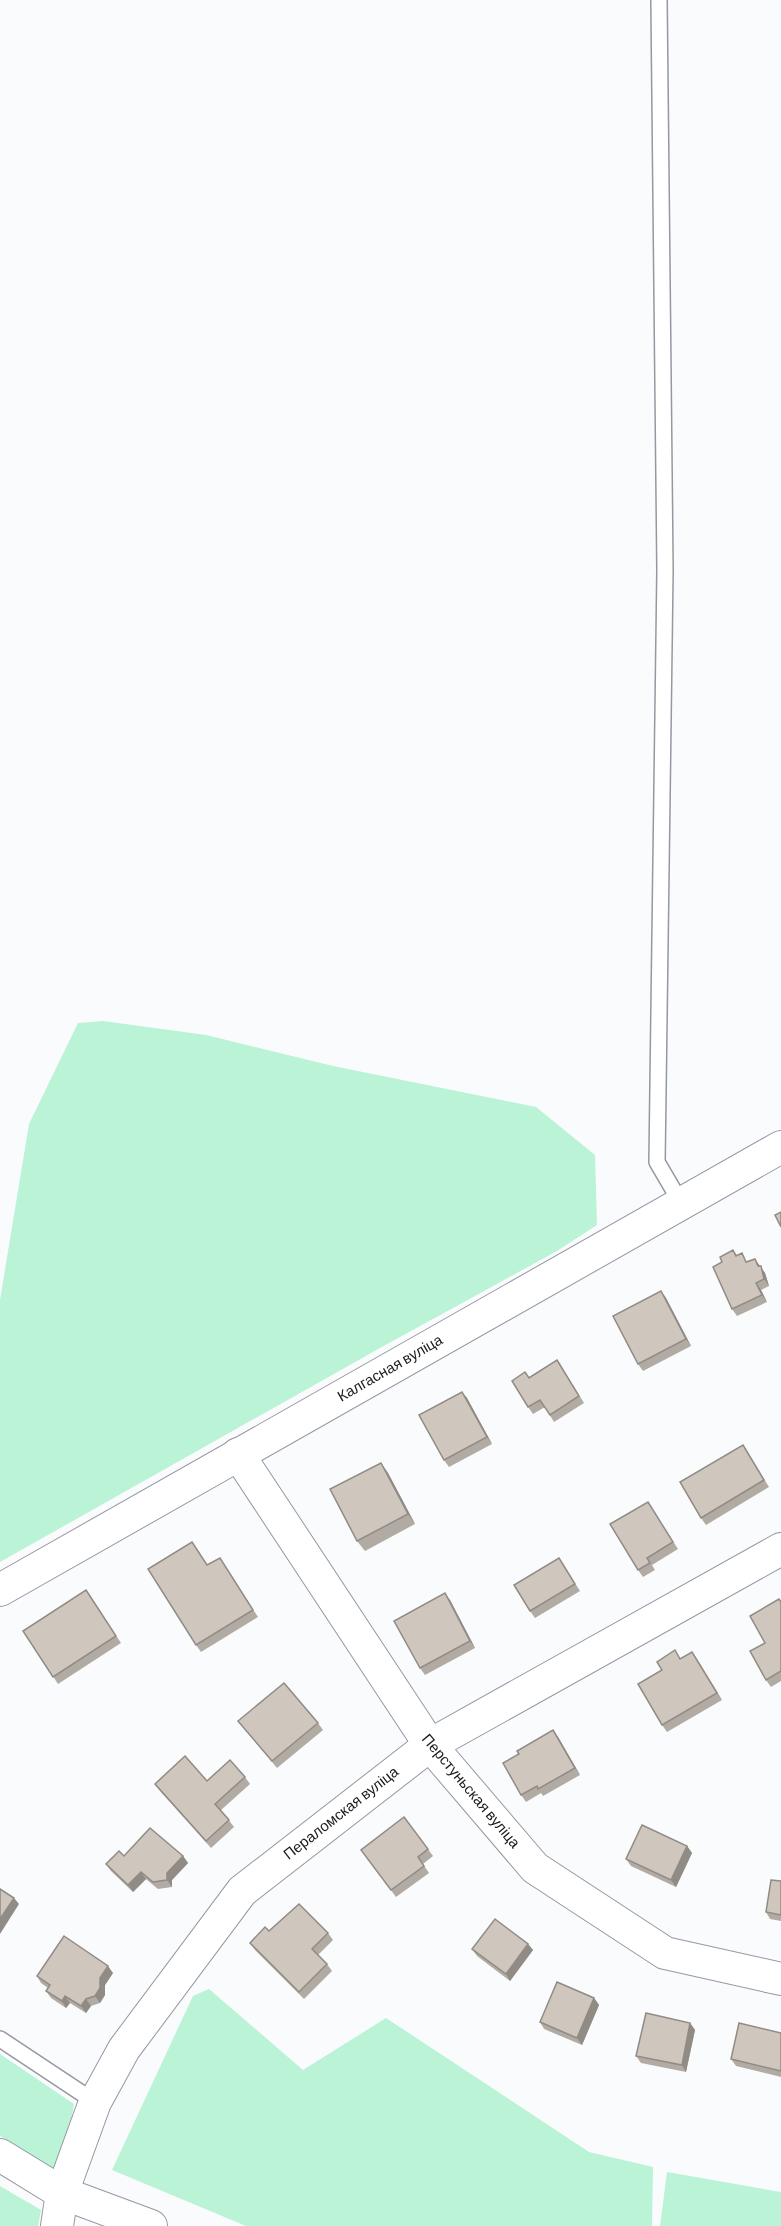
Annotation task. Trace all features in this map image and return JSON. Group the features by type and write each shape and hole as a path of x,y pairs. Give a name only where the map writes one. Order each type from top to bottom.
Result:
{"street":[{"name":"Калгасная вуліца","path":"0,1590 781,1147"},
{"name":"Перстуньская вуліца","path":"238,1454 430,1745 535,1868 665,1953 781,1979"},
{"name":"Пераломская вуліца","path":"57,2226 62,2193 94,2102 124,2049 242,1891 430,1745 781,1549"},
{"path":"0,2155 62,2193 151,2226"}],"lane":[{"path":"659,0 665,570 657,1162 681,1203"},
{"path":"0,2039 94,2102"}],"green space":[{"path":"103,1021 206,1035 333,1066 536,1107 595,1155 597,1225 557,1251 0,1562 0,1300 29,1124 78,1023"},
{"path":"209,1989 303,2070 386,2018 589,2152 653,2167 652,2226 246,2226 112,2170 193,1996"},
{"path":"0,2054 74,2104 61,2173 0,2136"},
{"path":"667,2172 781,2192 781,2226 660,2226"},
{"path":"0,2186 41,2210 38,2226 0,2226"}],"building":[{"path":"781,1212 781,1227 775,1215"},
{"path":"733,1250 736,1256 742,1253 746,1262 755,1259 758,1266 761,1266 764,1279 756,1283 762,1295 732,1309 713,1267 722,1262 720,1257"},
{"path":"661,1291 686,1339 638,1364 613,1316"},
{"path":"557,1360 579,1396 550,1415 540,1400 528,1407 512,1381 525,1372 529,1378"},
{"path":"462,1392 487,1437 444,1460 419,1415"},
{"path":"743,1445 764,1480 701,1518 680,1482"},
{"path":"381,1463 408,1514 357,1541 330,1489"},
{"path":"648,1502 673,1542 647,1558 650,1563 638,1570 610,1524"},
{"path":"192,1542 207,1565 220,1558 253,1610 196,1645 148,1569"},
{"path":"559,1558 575,1584 530,1611 514,1585"},
{"path":"86,1590 116,1636 53,1677 23,1631"},
{"path":"445,1593 470,1641 420,1668 394,1621"},
{"path":"779,1599 781,1602 781,1671 766,1680 750,1651 765,1643 750,1616"},
{"path":"675,1650 680,1659 692,1652 717,1693 662,1725 638,1684 662,1670 657,1662"},
{"path":"284,1683 318,1723 272,1761 238,1721"},
{"path":"553,1730 575,1768 538,1789 537,1786 521,1795 503,1763 519,1754 517,1751"},
{"path":"185,1756 207,1781 230,1760 245,1777 215,1804 229,1820 206,1841 155,1784"},
{"path":"404,1817 428,1849 418,1857 424,1866 391,1890 361,1850"},
{"path":"642,1825 687,1846 671,1880 626,1859"},
{"path":"150,1828 183,1856 167,1873 167,1880 153,1882 141,1872 128,1885 106,1864 119,1851 124,1856"},
{"path":"771,1880 781,1881 781,1915 766,1912"},
{"path":"0,1889 14,1898 0,1919"},
{"path":"299,1904 328,1933 312,1949 327,1964 299,1992 250,1943 265,1927 269,1931"},
{"path":"495,1919 528,1944 506,1974 472,1949"},
{"path":"64,1936 108,1966 100,1978 100,1988 95,1996 86,1999 81,2006 65,1996 62,2001 46,1991 50,1985 37,1976"},
{"path":"557,1982 594,1998 577,2038 540,2022"},
{"path":"646,2013 690,2023 682,2065 636,2056"},
{"path":"739,2023 781,2033 781,2071 731,2059"}]}
